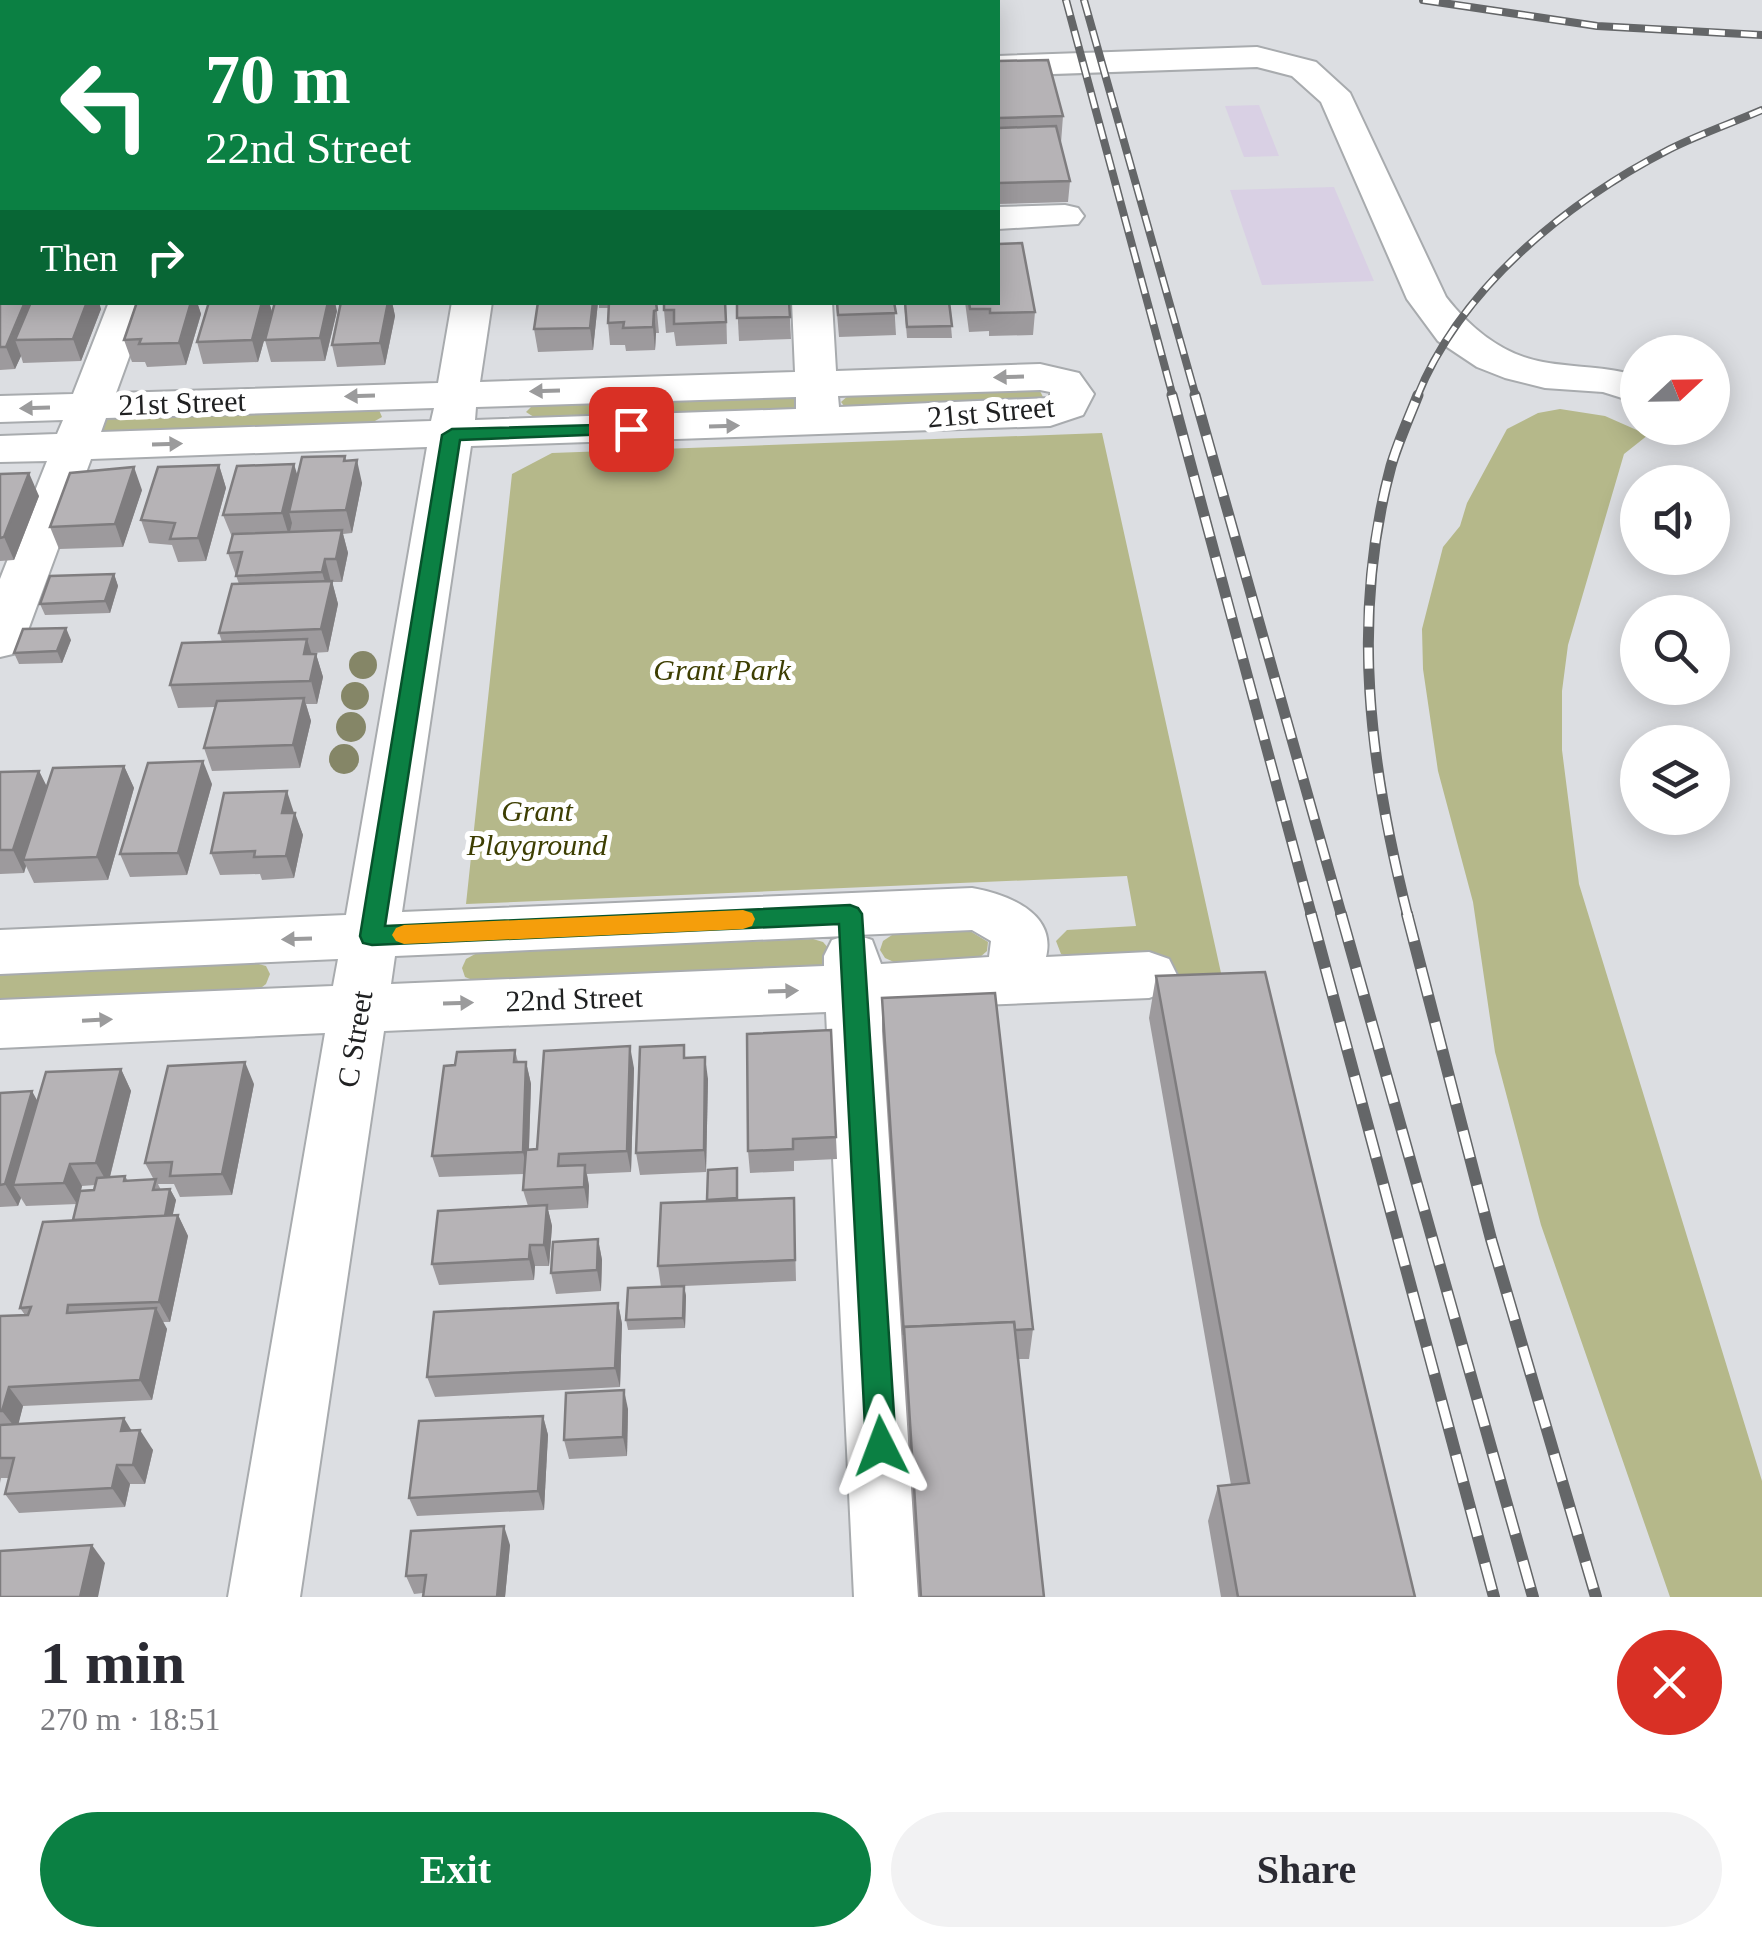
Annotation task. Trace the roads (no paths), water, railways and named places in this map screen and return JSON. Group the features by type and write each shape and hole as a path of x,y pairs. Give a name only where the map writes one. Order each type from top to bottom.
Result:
{"street":[{"path":"1000,66 1232,56 1274,59 1304,69 1328,86 1338,100 1427,300 1452,332 1492,358 1520,369 1545,376 1620,384"},
{"path":"1000,218 1065,216"},
{"path":"0,641 127,305"},
{"name":"C Street","path":"264,1597 472,305"},
{"name":"21st Street","path":"0,409 82,426 818,403 812,305"},
{"name":"21st Street","path":"0,449 82,426"},
{"path":"0,952 972,909 1003,918 1020,940 1021,953 1007,974 978,982"},
{"path":"850,914 890,1597"},
{"name":"22nd Street","path":"0,1024 1149,974"}],"railway":[{"path":"1066,0 1173,397"},
{"path":"1084,0 1196,397"},
{"path":"1423,0 1597,26 1762,35"},
{"path":"1417,397 1436,357 1461,319 1489,284 1556,222 1631,170 1704,133 1762,110"},
{"path":"1172,395 1312,917"},
{"path":"1195,395 1342,917"},
{"path":"1408,917 1375,748 1368,636 1378,523 1391,466 1418,395"},
{"path":"1311,914 1494,1597"},
{"path":"1341,914 1533,1597"},
{"path":"1407,914 1491,1239 1596,1597"}],"park label":[{"name":"Grant Park","path":"722,670"},
{"name":"Grant Playground","path":"537,828"}]}
